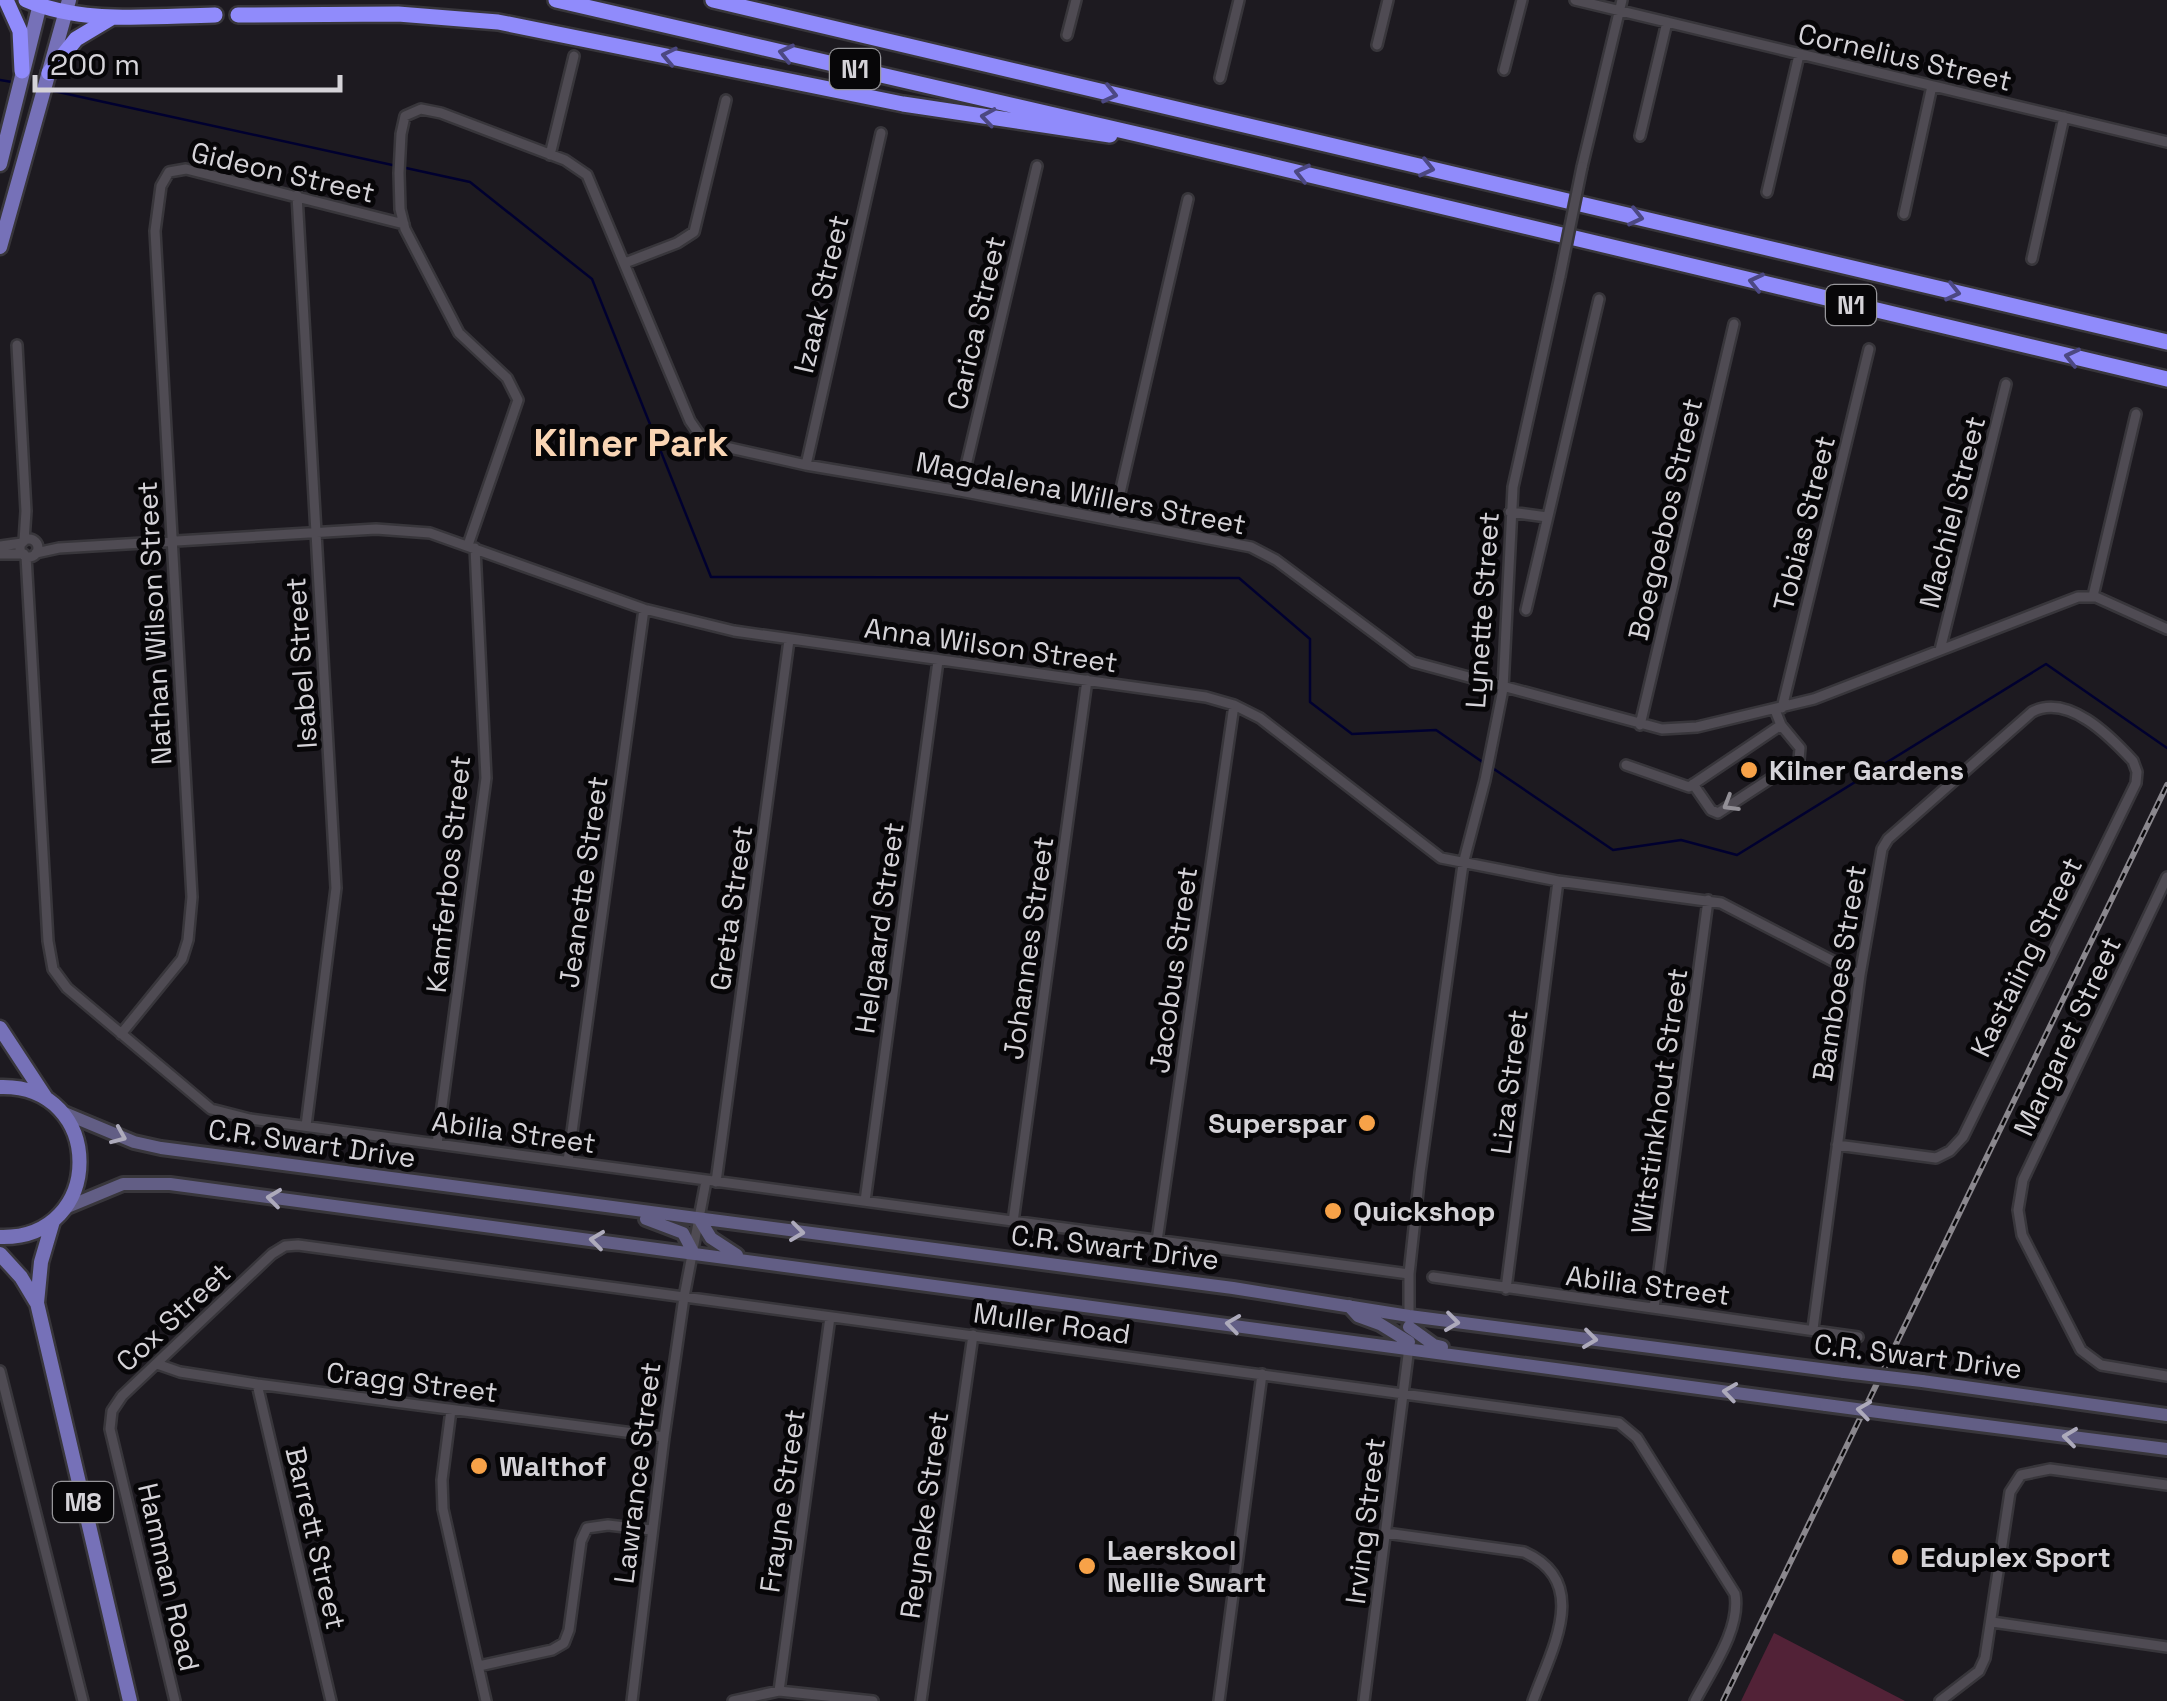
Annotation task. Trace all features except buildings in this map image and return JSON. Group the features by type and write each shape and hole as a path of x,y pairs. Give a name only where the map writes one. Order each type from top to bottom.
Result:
{"highway":[{"path":"6,0 20,31 22,72"},
{"name":"N1","path":"556,0 2167,378"},
{"name":"N1","path":"714,0 2167,342"},
{"path":"756,0 1015,71"},
{"path":"36,2 120,15 215,15"},
{"path":"238,15 398,14 498,22 903,104 1092,134 1154,138"},
{"path":"48,74 81,34 120,15"}],"main road":[{"path":"0,164 36,2"},
{"path":"0,247 68,6"},
{"path":"0,1028 47,1099 62,1112 76,1135 80,1158 76,1188 52,1220 26,1235 0,1237"},
{"path":"0,1087 22,1088 47,1099"},
{"name":"C.R. Swart Drive","path":"62,1112 152,1146 1233,1288 1349,1306 1409,1322 1922,1381 2167,1415"},
{"path":"64,1208 110,1187 145,1182 1409,1345 2167,1449"},
{"path":"632,1211 683,1233 693,1252"},
{"name":"M8","path":"52,1220 40,1262 37,1303 130,1701"},
{"path":"700,1220 711,1238 743,1259"},
{"name":"M8","path":"0,1254 37,1303"},
{"path":"1349,1306 1358,1316 1380,1324 1409,1345"},
{"path":"1409,1322 1434,1345 1458,1354"}],"street":[{"path":"1068,34 1076,0"},
{"path":"1220,78 1239,0"},
{"path":"1377,44 1388,0"},
{"path":"1504,70 1522,0"},
{"name":"Cornelius Street","path":"1574,0 1621,5 1667,22 2167,142"},
{"name":"Lynette Street","path":"1409,1345 1409,1274 1463,864 1504,688 1510,512 1518,461 1621,5"},
{"path":"1640,136 1667,22"},
{"path":"1767,192 1799,55"},
{"path":"550,155 574,56"},
{"path":"1904,214 1932,86"},
{"path":"624,263 688,238 694,232 726,100"},
{"name":"Magdalena Willers Street","path":"405,116 415,110 434,111 573,164 587,175 690,420 701,437 718,447 1114,519 1266,553 1413,662 1504,688 1640,725 1680,729 1779,709 1858,683 2061,602 2093,596"},
{"name":"Kamferbos Street","path":"405,116 399,157 399,199 404,224 459,333 504,376 518,397 472,546 486,778 437,1144"},
{"path":"2032,259 2064,117"},
{"name":"Izaak Street","path":"806,465 880,133"},
{"name":"Carica Street","path":"960,491 1036,166"},
{"name":"Gideon Street","path":"162,186 169,172 182,168 404,224"},
{"name":"Nathan Wilson Street","path":"121,1034 178,964 190,934 192,879 155,231 162,186"},
{"name":"Isabel Street","path":"297,195 336,888 306,1126"},
{"path":"1114,519 1188,199"},
{"path":"1526,610 1599,298"},
{"name":"Boegoebos Street","path":"1640,725 1734,324"},
{"name":"Abilia Street","path":"17,345 50,962 60,982 216,1112 1409,1274"},
{"name":"Tobias Street","path":"1779,709 1869,349"},
{"name":"Machiel Street","path":"1940,650 2006,384"},
{"path":"2136,414 2093,596 2167,629"},
{"path":"1510,512 1547,517"},
{"name":"Anna Wilson Street","path":"0,546 59,548 404,529 472,546 644,609 734,632 1206,698 1234,705 1260,718 1440,858 1558,880 1708,900 1742,912 1860,976"},
{"name":"Anna Wilson Street","path":"0,554 29,549"},
{"name":"Jeanette Street","path":"568,1162 644,609"},
{"name":"Greta Street","path":"693,1252 711,1181 789,640"},
{"name":"Helgaard Street","path":"865,1202 938,661"},
{"name":"Johannes Street","path":"1013,1222 1087,680"},
{"name":"Jacobus Street","path":"1157,1241 1234,705"},
{"name":"Bamboes Street","path":"1812,1329 1860,976 1878,865 1886,841 2032,712 2055,707"},
{"name":"Kastaiing Street","path":"1837,1145 1936,1158 1950,1151 1963,1137 2136,783 2137,772 2128,755 2081,716 2055,707"},
{"path":"1693,784 1711,810 1718,813 1799,760 1800,748 1780,725 1779,709"},
{"path":"1626,766 1681,786 1693,784 1780,725"},
{"name":"Margaret Street","path":"2167,877 2023,1180 2018,1217 2026,1244 2083,1353 2101,1365 2167,1376"},
{"name":"Liza Street","path":"1506,1288 1558,880"},
{"name":"Witstinkhout Street","path":"1654,1308 1708,900"},
{"name":"Muller Road","path":"263,1263 280,1249 298,1245 1606,1420 1628,1428 1735,1594 1736,1609 1730,1629 1695,1701"},
{"name":"Lawrance Street","path":"632,1701 651,1530 693,1252"},
{"name":"Cox Street","path":"119,1463 110,1429 112,1411 122,1396 263,1263"},
{"name":"Abilia Street","path":"1433,1277 1858,1337"},
{"name":"Frayne Street","path":"779,1691 830,1316"},
{"name":"Reyneke Street","path":"921,1701 972,1335"},
{"name":"Irving Street","path":"1364,1701 1409,1345"},
{"name":"Cragg Street","path":"157,1364 180,1372 257,1384 664,1437"},
{"path":"0,1371 83,1701"},
{"path":"1218,1701 1262,1374"},
{"name":"Barrett Street","path":"257,1384 331,1701"},
{"path":"451,1410 442,1480 443,1509 486,1701"},
{"name":"Hamman Road","path":"119,1463 175,1701"},
{"path":"1940,1701 1978,1671 1985,1658 2010,1492 2022,1476 2050,1469 2167,1485"},
{"path":"479,1666 552,1650 564,1643 582,1536 587,1528 594,1525 651,1530"},
{"path":"1386,1533 1524,1552 1550,1569 1562,1592 1564,1611 1534,1701"},
{"path":"1992,1622 2167,1647"},
{"path":"736,1701 779,1691 874,1701"}],"shaded area":[{"path":"1774,1633 1905,1701 1741,1701"}],"waterway":[{"path":"0,80 12,82"},
{"path":"49,90 470,182 592,279 711,577 1239,578 1310,639 1310,702 1352,734 1436,730 1484,763"},
{"path":"1491,767 1613,850 1681,840 1737,855 2046,664 2167,748"}],"railway":[{"path":"1723,1701 2167,785"}],"place":[{"name":"Kilner Gardens","path":"1749,770"},
{"name":"Superspar","path":"1367,1123"},
{"name":"Quickshop","path":"1333,1211"},
{"name":"Walthof","path":"479,1466"},
{"name":"Eduplex Sport","path":"1900,1557"},
{"name":"Laerskool Nellie Swart","path":"1087,1566"}],"district":[{"name":"Kilner Park","path":"631,443"}]}
